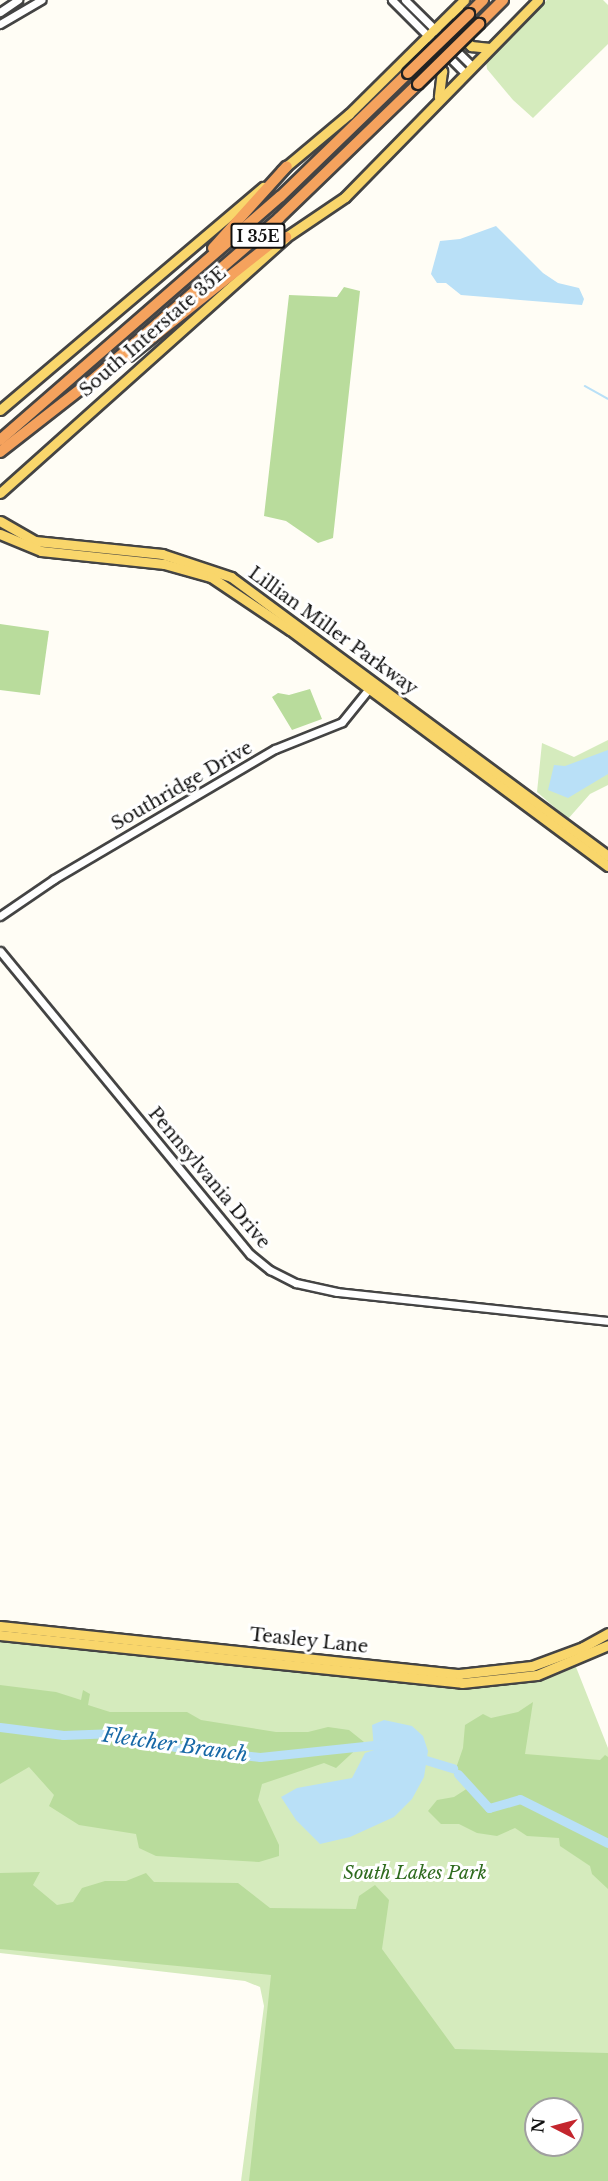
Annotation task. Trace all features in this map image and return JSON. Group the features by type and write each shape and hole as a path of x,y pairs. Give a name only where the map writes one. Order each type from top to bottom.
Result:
{"highway":[{"name":"I 35E","path":"0,440 280,197 483,0"},
{"name":"I 35E","path":"0,453 92,381 279,218 503,0"},
{"path":"170,294 256,204 287,166"},
{"path":"92,381 221,286 269,245 286,237"}],"main road":[{"name":"South Interstate 35E","path":"0,493 4,486 286,237 336,205 538,0"},
{"name":"South Interstate 35E","path":"0,410 349,114 461,3"},
{"path":"461,3 456,32 471,46 490,48"},
{"path":"406,58 428,56 442,71 438,99"},
{"name":"Lillian Miller Parkway","path":"0,521 34,541 180,567 211,577 282,619"},
{"name":"Lillian Miller Parkway","path":"0,534 34,549 189,561 231,577 282,619 608,866"},
{"path":"180,567 189,561"},
{"name":"Lillian Miller Parkway","path":"372,686 608,855"},
{"name":"Teasley Lane","path":"0,1626 459,1674 532,1666 583,1647 608,1633"},
{"name":"Teasley Lane","path":"0,1635 462,1683 537,1675 608,1645"}],"street":[{"path":"0,12 18,0"},
{"path":"0,24 41,0"},
{"path":"392,0 432,32"},
{"path":"405,0 468,69"},
{"name":"Southridge Drive","path":"0,916 54,879 275,749 342,722 372,686"},
{"name":"Pennsylvania Drive","path":"0,951 250,1254 270,1269 296,1283 337,1292 608,1321"}],"green space":[{"path":"547,0 603,0 608,5 608,44 533,118 513,100 487,69 486,61"},
{"path":"344,287 360,291 333,538 318,543 286,521 264,516 289,295 337,297"},
{"path":"0,624 49,631 40,695 0,690"},
{"path":"310,689 322,719 292,730 272,697 278,693 289,695"},
{"path":"608,740 608,785 590,794 568,819 537,792 542,743 574,757"},
{"name":"South Lakes Park","path":"0,1635 446,1681 494,1681 574,1662 608,1748 608,2181 241,2181 264,2006 260,1987 245,1981 0,1953"},
{"path":"0,1685 56,1692 81,1700 83,1690 90,1694 88,1705 110,1712 187,1712 201,1720 276,1732 308,1732 328,1727 349,1730 364,1742 336,1768 324,1763 262,1784 258,1800 279,1845 279,1856 259,1862 156,1856 139,1848 136,1834 79,1825 49,1806 54,1795 29,1767 0,1784"},
{"path":"533,1702 525,1754 600,1760 605,1755 608,1757 608,1889 592,1874 590,1866 560,1846 559,1838 527,1836 515,1828 497,1836 477,1833 459,1824 441,1824 428,1811 437,1800 454,1797 468,1788 462,1777 454,1774 463,1748 465,1725 483,1714 491,1718 518,1712"},
{"path":"40,1872 33,1885 57,1905 73,1902 82,1888 105,1881 126,1881 146,1873 154,1882 238,1883 270,1908 356,1909 359,1896 375,1885 389,1900 382,1949 455,2049 608,2053 608,2181 249,2181 271,1975 0,1949 0,1873"}],"water":[{"path":"496,226 543,273 558,283 579,288 584,299 582,305 461,295 446,283 437,283 431,274 440,241 460,239"},
{"path":"608,750 608,774 568,798 548,790 554,765 565,766"},
{"path":"384,1720 412,1726 423,1736 428,1751 424,1777 412,1799 394,1817 350,1837 320,1844 296,1820 281,1797 297,1788 352,1778 365,1753 374,1750 372,1725"}],"waterway":[{"path":"585,386 608,399"},
{"name":"Fletcher Branch","path":"0,1727 63,1735 115,1733 183,1749 260,1757 383,1744"},
{"name":"Fletcher Branch","path":"416,1757 453,1768"},
{"name":"Fletcher Branch","path":"458,1774 489,1808 520,1799 608,1843"}]}
